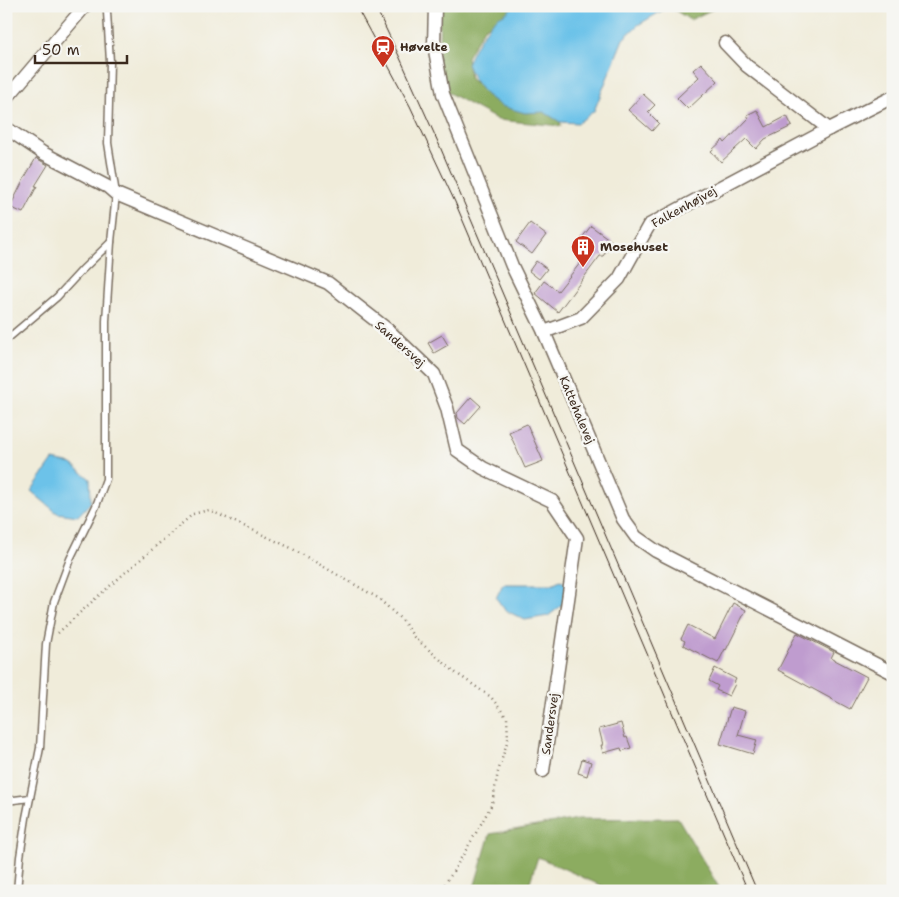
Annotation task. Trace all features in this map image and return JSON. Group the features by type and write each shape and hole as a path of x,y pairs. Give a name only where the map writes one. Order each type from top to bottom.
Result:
{"street":[{"path":"6,99 85,6"},
{"name":"Kattehalevej","path":"435,6 434,45 443,94 512,266 544,332 623,519 636,537 656,551 893,674"},
{"path":"725,42 747,66 829,129"},
{"name":"Falkenhøjvej","path":"544,332 581,318 619,279 649,224 893,97"},
{"name":"Sandersvej","path":"6,128 43,153 108,187 116,194 328,283 388,330 434,374 446,408 457,450 483,468 552,501 577,538 543,771"}],"lane":[{"path":"16,891 30,798 40,748 46,644 54,602 70,559 96,506 106,480 106,321 116,194 108,143 110,62 106,6"},
{"path":"6,340 56,297 111,242"},
{"path":"6,801 30,798"}],"path":[{"path":"46,644 193,514 208,510 291,548 378,598 402,621 414,637 456,674 491,697 507,718 508,739 498,772 492,804 440,891"}],"green space":[{"path":"440,6 521,6 484,28 467,57 470,79 524,111 558,110 561,126 498,120 438,87"},
{"path":"671,6 714,6 713,9 690,20"},
{"path":"678,818 721,891 613,891 538,857 527,891 473,891 490,834 578,819"}],"water":[{"path":"512,6 670,6 638,25 623,39 594,111 578,123 560,122 544,112 525,113 501,106 486,95 473,78 467,64 483,33 497,18 508,12"},
{"path":"770,6 808,6 794,15 778,14"},
{"path":"53,460 72,464 90,479 91,502 78,516 57,513 31,491"},
{"path":"560,580 566,582 565,603 548,616 525,620 505,610 496,598 503,584 552,584"}],"building":[{"path":"701,63 718,81 688,109 677,98 699,77 693,70"},
{"path":"643,94 655,105 648,112 659,123 652,131 628,110"},
{"path":"757,110 766,127 787,116 792,126 765,139 756,149 746,139 721,162 711,151 723,140 725,143 749,118 747,115"},
{"path":"36,158 48,165 35,186 37,186 23,213 10,207"},
{"path":"530,223 546,235 532,254 516,242"},
{"name":"Mosehuset","path":"591,226 613,242 603,256 600,256 558,312 535,293 544,281 558,291 592,248 581,239"},
{"path":"536,261 547,269 539,279 529,271"},
{"path":"442,335 448,345 434,353 428,343"},
{"path":"471,397 481,406 465,424 458,418 457,413"},
{"path":"527,424 543,461 525,468 509,432"},
{"path":"733,603 746,610 718,663 683,645 685,641 681,639 688,625 715,639"},
{"path":"797,633 834,652 831,658 867,677 850,709 778,670"},
{"path":"715,668 736,679 729,696 716,690 718,686 709,681"},
{"path":"731,707 745,711 738,735 757,740 753,754 720,744"},
{"path":"621,723 625,738 627,737 631,748 622,751 621,748 603,753 599,729"},
{"path":"582,759 591,762 587,776 578,773"}],"tram line":[{"path":"356,6 410,106 455,202 748,891"},
{"path":"375,6 438,142 757,891"}],"place":[{"name":"Høvelte","path":"383,68"},
{"name":"Mosehuset","path":"583,268"}]}
